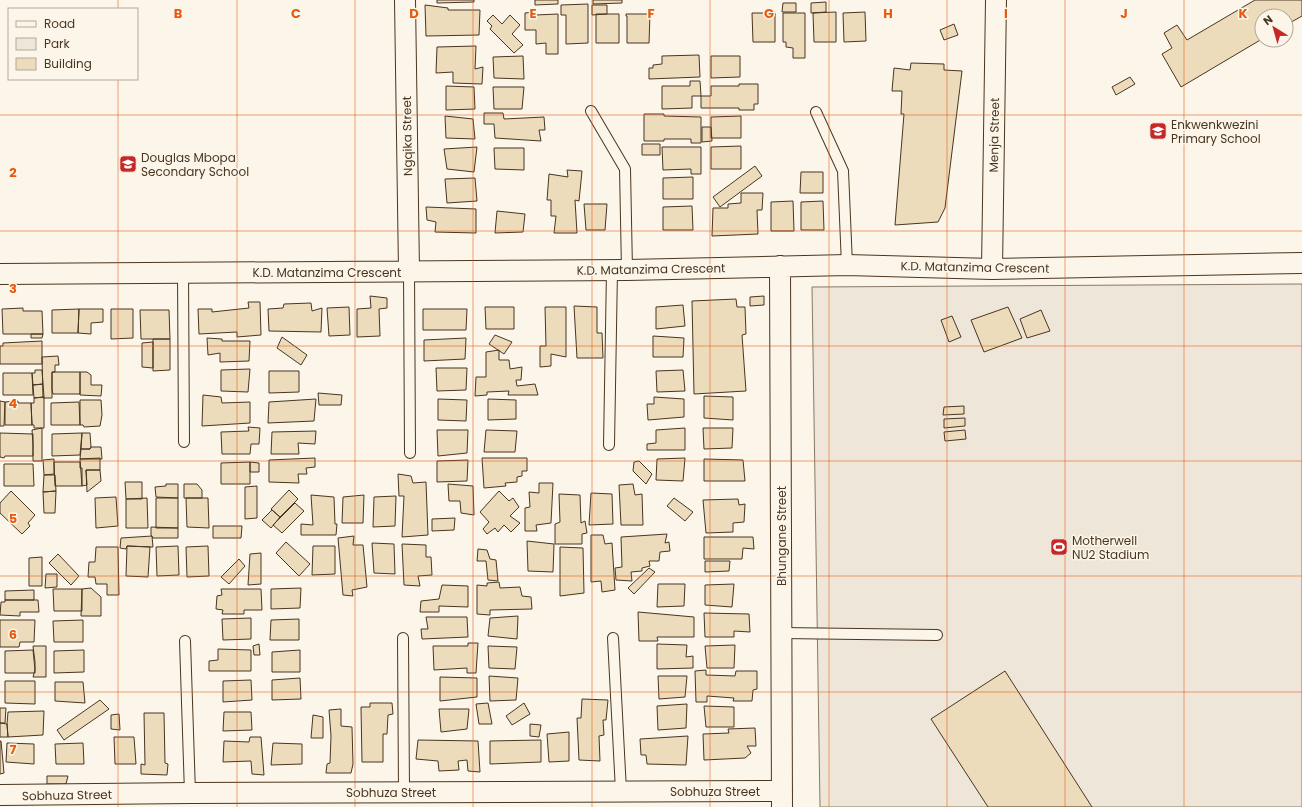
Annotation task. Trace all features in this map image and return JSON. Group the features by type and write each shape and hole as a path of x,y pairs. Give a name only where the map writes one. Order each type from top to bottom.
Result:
{"street":[{"name":"Ngqika Street","path":"405,0 409,271"},
{"name":"Menja Street","path":"992,270 996,0"},
{"name":"K.D. Matanzima Crescent","path":"0,274 620,270 847,265 992,270 1302,263"},
{"name":"Bhungane Street","path":"780,266 782,799"},
{"name":"Sobhuza Street","path":"0,795 621,791 782,799"}],"lane":[{"path":"591,111 625,169 620,270 608,445"},
{"path":"816,112 843,171 847,265"},
{"path":"409,271 410,453"},
{"path":"182,273 184,442"},
{"path":"781,633 937,635"},
{"path":"403,638 404,792"},
{"path":"613,638 621,791"},
{"path":"185,640 190,793"}],"green space":[{"name":"Motherwell NU2 Stadium","path":"1302,284 1302,807 820,807 812,287"}],"building":[{"path":"437,0 474,0 474,2 437,3"},
{"path":"535,0 558,0 558,4 535,5"},
{"path":"593,0 622,0 622,3 593,4"},
{"path":"1255,0 1302,0 1302,16 1294,20 1294,8 1254,8 1254,44 1181,87 1162,54 1172,48 1164,33 1177,25 1187,40"},
{"path":"826,2 826,12 811,13 811,3"},
{"path":"783,3 796,3 796,12 782,12"},
{"path":"588,4 588,43 566,44 566,15 561,15 561,5"},
{"path":"425,5 448,8 448,10 480,10 479,35 426,36"},
{"path":"592,5 607,5 607,14 592,15"},
{"path":"534,12 536,15 558,14 558,54 546,54 546,43 536,44 536,30 525,30 525,13"},
{"path":"836,12 836,42 814,42 813,13"},
{"path":"865,12 866,41 844,42 843,13"},
{"path":"752,13 775,13 775,42 753,42"},
{"path":"783,13 805,13 805,58 793,58 793,48 786,47 786,42 783,42"},
{"path":"596,14 619,14 619,43 596,43"},
{"path":"626,14 650,14 649,43 627,43"},
{"path":"493,15 502,24 510,15 520,25 512,34 523,45 514,53 490,29 492,26 487,21"},
{"path":"954,24 958,35 944,40 940,30"},
{"path":"476,46 475,69 483,67 482,84 453,83 453,72 436,73 437,47"},
{"path":"699,55 700,77 649,79 649,68 653,68 653,65 662,64 662,56"},
{"path":"523,56 524,79 494,78 493,57"},
{"path":"711,56 740,56 740,77 711,78"},
{"path":"911,63 944,64 944,70 962,71 945,208 938,222 895,225 904,114 901,114 902,91 892,91 894,68 910,70"},
{"path":"1130,77 1135,84 1116,95 1112,87"},
{"path":"690,81 700,81 701,96 692,96 692,108 662,109 662,86 690,86"},
{"path":"739,84 758,84 758,104 754,104 754,110 739,110 739,108 701,108 701,96 711,96 711,86 739,86"},
{"path":"446,86 474,87 475,109 446,110"},
{"path":"493,87 524,87 522,109 494,109"},
{"path":"484,113 503,113 504,119 544,117 545,130 539,130 541,141 495,138 494,124 484,124"},
{"path":"644,114 701,117 701,143 691,143 691,139 644,141"},
{"path":"445,116 473,119 475,139 446,138"},
{"path":"741,116 741,138 711,138 711,117"},
{"path":"702,127 711,127 712,141 702,142"},
{"path":"642,144 660,144 660,155 642,155"},
{"path":"741,146 741,169 711,169 711,147"},
{"path":"477,147 474,172 447,169 444,149"},
{"path":"662,147 701,147 701,174 691,174 691,169 663,170"},
{"path":"494,148 524,148 524,170 495,169"},
{"path":"755,166 762,176 720,207 713,197"},
{"path":"567,170 582,171 579,201 575,200 577,233 554,233 556,216 551,216 551,200 547,200 549,174 568,177"},
{"path":"801,172 823,172 823,193 800,193"},
{"path":"693,177 693,199 663,199 663,178"},
{"path":"475,178 477,201 447,203 445,179"},
{"path":"741,193 763,193 762,210 757,210 758,234 712,236 713,208 728,208 728,204 741,203"},
{"path":"793,201 794,231 771,231 771,202"},
{"path":"823,201 824,230 801,230 801,202"},
{"path":"584,204 607,204 605,230 586,230"},
{"path":"692,206 693,230 663,230 663,207"},
{"path":"426,207 476,209 476,233 435,232 436,222 427,220"},
{"path":"497,211 525,214 523,232 495,233"},
{"path":"370,296 387,298 387,308 379,309 380,336 357,337 357,309 371,308"},
{"path":"764,296 764,305 750,306 750,297"},
{"path":"736,299 737,307 745,307 746,334 742,335 746,391 694,394 692,301"},
{"path":"248,302 260,302 261,335 237,337 237,332 199,334 198,309 212,309 212,312 249,308"},
{"path":"311,303 312,311 322,308 321,332 269,331 268,309 283,308 284,304"},
{"path":"683,305 685,326 656,329 656,307"},
{"path":"574,306 597,307 597,333 602,333 603,358 577,358"},
{"path":"349,307 350,335 329,336 327,308"},
{"path":"485,307 514,307 514,329 486,329"},
{"path":"545,307 566,307 566,357 551,354 551,366 540,367 540,346 546,346"},
{"path":"1008,307 1022,338 984,352 971,320"},
{"path":"23,308 23,311 42,311 43,334 3,334 2,309"},
{"path":"79,309 78,333 52,333 52,310"},
{"path":"79,309 103,309 103,322 91,323 91,334 78,333"},
{"path":"111,309 133,309 133,338 111,339"},
{"path":"423,309 467,309 466,330 423,330"},
{"path":"140,310 169,310 170,339 141,339"},
{"path":"1041,310 1050,331 1027,338 1020,319"},
{"path":"952,316 961,337 949,342 941,320"},
{"path":"31,334 43,334 42,338 31,338"},
{"path":"495,335 512,342 504,354 489,344"},
{"path":"653,336 684,338 683,357 653,357"},
{"path":"282,337 307,355 301,365 277,348"},
{"path":"207,338 222,339 222,341 250,341 249,361 220,362 220,353 208,355"},
{"path":"466,338 465,359 424,361 424,340"},
{"path":"153,339 170,339 170,370 153,371"},
{"path":"42,341 42,364 0,364 0,346 3,346 3,343"},
{"path":"153,342 153,368 142,367 142,343"},
{"path":"499,350 499,360 509,360 510,369 522,367 521,380 516,380 517,386 535,384 538,395 508,395 509,391 487,392 487,395 475,396 476,377 486,377 486,352"},
{"path":"58,356 59,365 55,365 55,372 52,372 52,398 43,398 42,357"},
{"path":"436,368 467,368 466,390 437,391"},
{"path":"250,369 248,392 221,391 221,370"},
{"path":"35,370 42,370 43,384 33,385 32,373 35,373"},
{"path":"683,370 685,391 657,392 656,371"},
{"path":"269,371 299,371 299,392 269,393"},
{"path":"52,372 80,372 80,394 53,394"},
{"path":"80,372 87,372 91,375 91,385 102,385 101,396 80,395"},
{"path":"3,373 32,373 33,395 3,395"},
{"path":"43,384 44,397 34,398 33,385"},
{"path":"318,393 342,395 341,405 319,405"},
{"path":"203,395 221,397 222,403 250,402 250,423 202,426"},
{"path":"704,396 733,397 733,420 704,418"},
{"path":"44,397 44,428 34,428 34,425 32,425 31,403 34,403 34,398"},
{"path":"654,397 684,399 684,417 648,420 647,404 654,404"},
{"path":"316,399 314,421 268,423 269,402"},
{"path":"438,399 467,400 466,421 438,420"},
{"path":"488,399 516,400 516,419 488,420"},
{"path":"80,400 101,400 102,415 100,426 84,427 83,425 80,425"},
{"path":"0,401 5,402 4,426 0,426"},
{"path":"18,401 18,403 31,403 32,425 5,425 5,402"},
{"path":"79,402 80,425 51,425 51,403"},
{"path":"964,406 964,414 943,415 944,407"},
{"path":"965,418 965,426 944,428 944,419"},
{"path":"248,427 260,428 259,444 251,444 250,454 222,454 221,432 249,431"},
{"path":"42,428 42,461 33,461 32,430"},
{"path":"685,428 685,450 647,450 647,444 656,443 656,430"},
{"path":"703,428 733,428 732,448 704,449"},
{"path":"437,430 468,430 467,453 438,456"},
{"path":"486,430 517,431 515,452 484,452"},
{"path":"965,430 966,439 945,441 944,432"},
{"path":"316,431 315,444 298,443 299,454 271,454 272,432"},
{"path":"0,433 33,434 33,456 0,457"},
{"path":"82,433 90,433 90,449 81,449"},
{"path":"82,433 80,455 52,456 52,434"},
{"path":"91,447 101,447 102,459 80,459 81,449 90,449"},
{"path":"100,458 100,470 86,470 87,485 82,486 80,459"},
{"path":"315,458 315,467 306,468 307,474 298,474 299,483 269,482 269,460"},
{"path":"482,458 527,458 527,471 522,471 522,476 517,477 517,482 505,483 506,486 484,488"},
{"path":"685,458 683,481 656,480 657,459"},
{"path":"54,459 55,475 44,475 43,460"},
{"path":"704,459 743,460 745,481 704,481"},
{"path":"468,460 467,481 437,482 437,461"},
{"path":"639,461 652,474 646,484 633,471 634,462"},
{"path":"54,462 80,462 80,468 82,468 82,486 55,486"},
{"path":"250,462 250,484 221,484 221,463"},
{"path":"250,462 259,463 259,472 250,472"},
{"path":"4,464 33,464 34,486 4,486"},
{"path":"86,470 100,470 101,481 87,492"},
{"path":"54,474 56,491 43,492 44,475"},
{"path":"398,474 411,476 413,483 426,482 428,535 402,537 404,496 399,496"},
{"path":"125,482 142,482 142,499 126,499"},
{"path":"539,483 553,483 551,523 536,525 537,531 525,531 525,508 530,507 529,492 539,493"},
{"path":"166,484 178,484 178,498 156,497 155,487 166,486"},
{"path":"184,484 197,484 202,490 202,498 184,498"},
{"path":"448,484 473,486 474,515 461,513 460,501 449,501"},
{"path":"633,484 635,495 642,494 643,525 621,525 619,485"},
{"path":"257,486 257,518 245,519 245,487"},
{"path":"289,490 298,499 280,517 271,509"},
{"path":"11,491 35,515 28,523 30,526 22,534 0,513 0,503"},
{"path":"56,491 55,513 44,513 43,492"},
{"path":"499,491 509,501 513,498 519,507 510,516 520,523 511,532 504,525 498,532 495,528 487,534 483,529 489,522 480,512"},
{"path":"591,493 612,494 613,524 589,525"},
{"path":"559,494 580,495 581,523 585,521 587,533 582,534 582,544 555,544 555,524 560,522"},
{"path":"311,495 334,497 335,524 337,524 336,535 301,535 301,524 313,525"},
{"path":"364,495 363,523 342,523 343,497"},
{"path":"396,496 395,526 373,527 374,497"},
{"path":"116,497 118,526 96,528 95,498"},
{"path":"147,498 148,528 126,528 126,499"},
{"path":"156,498 178,498 178,528 156,528"},
{"path":"186,498 208,498 209,528 187,527"},
{"path":"674,498 693,512 685,521 667,506"},
{"path":"738,499 739,505 745,504 744,522 733,523 733,532 706,533 703,500"},
{"path":"295,503 304,511 282,533 273,525"},
{"path":"272,510 280,517 271,528 262,520"},
{"path":"455,518 454,530 432,531 432,519"},
{"path":"213,526 242,526 241,538 213,538"},
{"path":"151,527 178,528 178,538 153,538 151,535"},
{"path":"667,534 665,543 669,542 670,551 660,552 659,561 649,561 650,566 642,568 642,571 631,572 632,581 616,580 615,568 622,567 621,537"},
{"path":"591,535 603,535 605,544 612,543 615,590 602,592 601,581 591,582"},
{"path":"152,536 153,547 127,546 126,549 120,548 121,538"},
{"path":"354,536 353,545 363,545 367,587 352,590 353,596 343,595 338,538"},
{"path":"704,537 753,537 754,549 743,548 742,559 704,559"},
{"path":"527,541 554,544 553,572 528,571"},
{"path":"286,542 310,564 299,576 276,553"},
{"path":"372,543 394,544 395,574 374,573"},
{"path":"402,544 426,545 426,557 431,557 432,575 418,576 420,586 404,585"},
{"path":"127,546 150,547 148,577 126,576"},
{"path":"178,546 179,575 157,576 156,547"},
{"path":"208,546 209,576 187,577 186,547"},
{"path":"313,546 335,546 335,574 312,575"},
{"path":"96,547 118,547 119,595 107,595 107,584 96,584 95,577 88,577 89,562 95,562"},
{"path":"560,547 583,548 584,593 560,596"},
{"path":"478,549 487,550 490,559 496,560 498,581 488,580 486,561 477,561"},
{"path":"261,553 261,584 248,585 250,554"},
{"path":"58,554 79,576 71,585 49,563"},
{"path":"42,557 42,586 29,586 29,558"},
{"path":"239,559 245,566 229,584 221,577"},
{"path":"705,561 730,561 729,571 705,572"},
{"path":"649,568 655,572 634,594 628,588"},
{"path":"46,574 57,574 57,587 45,588"},
{"path":"499,582 500,588 520,587 522,596 531,597 532,609 490,610 490,615 477,614 477,585 487,586 487,583"},
{"path":"658,584 685,584 684,606 657,607"},
{"path":"734,584 732,607 705,605 705,585"},
{"path":"442,585 468,586 468,607 439,606 439,612 420,612 421,601 439,599"},
{"path":"91,588 101,597 101,616 81,616 82,589"},
{"path":"301,588 300,608 271,609 271,589"},
{"path":"53,589 82,589 82,611 54,611"},
{"path":"221,589 261,589 262,610 244,610 244,614 222,614 223,610 216,609 217,596 222,595"},
{"path":"34,590 34,600 5,600 5,591"},
{"path":"5,600 38,600 39,612 20,612 20,616 0,615 1,602 5,602"},
{"path":"638,612 694,617 694,637 657,637 658,641 639,641"},
{"path":"704,613 749,614 750,632 734,631 734,637 705,637"},
{"path":"518,616 517,639 488,636 490,618"},
{"path":"426,617 467,617 468,637 422,639 421,629 428,629"},
{"path":"251,618 251,639 223,640 222,619"},
{"path":"299,619 299,640 270,640 271,620"},
{"path":"0,620 35,620 34,642 20,642 19,647 0,647"},
{"path":"83,620 83,642 54,642 53,621"},
{"path":"468,643 478,643 476,673 467,673 467,668 434,670 433,646 468,646"},
{"path":"259,644 260,655 254,655 253,646"},
{"path":"657,644 687,645 686,657 693,656 693,668 657,669"},
{"path":"735,645 734,668 707,668 705,646"},
{"path":"33,646 46,646 46,677 33,677 35,662"},
{"path":"488,646 517,647 515,669 489,668"},
{"path":"218,649 251,650 251,671 209,671 209,661 218,660"},
{"path":"33,650 35,673 5,673 5,651"},
{"path":"84,650 84,672 54,673 54,651"},
{"path":"300,650 300,672 272,672 272,652"},
{"path":"706,670 706,675 735,676 736,671 757,671 757,689 753,690 752,701 733,701 734,698 707,696 707,702 696,702 695,671"},
{"path":"1005,671 1092,807 988,807 931,719"},
{"path":"489,676 518,678 516,700 490,701"},
{"path":"658,676 687,676 685,697 659,699"},
{"path":"440,677 477,678 477,697 440,701"},
{"path":"300,678 301,699 272,700 272,680"},
{"path":"251,680 252,700 223,702 223,681"},
{"path":"5,681 35,681 35,704 5,703"},
{"path":"55,682 83,682 85,703 55,701"},
{"path":"582,699 608,700 606,720 603,720 604,735 599,736 600,761 579,760 577,718 581,718"},
{"path":"100,700 109,709 64,740 57,730"},
{"path":"370,703 392,703 393,714 388,715 387,734 383,734 383,762 362,762 361,707 370,707"},
{"path":"488,703 492,724 479,724 476,704"},
{"path":"524,703 530,714 512,725 506,716"},
{"path":"687,704 686,728 658,730 657,706"},
{"path":"704,706 734,707 734,727 706,727"},
{"path":"0,708 6,708 5,723 0,723"},
{"path":"341,709 341,726 352,727 353,764 351,773 326,773 327,764 330,763 331,736 329,710"},
{"path":"439,709 469,709 467,729 441,732"},
{"path":"44,711 43,735 8,737 8,712"},
{"path":"224,712 251,712 252,730 223,731"},
{"path":"144,713 164,713 165,763 168,764 167,775 141,774 141,764 145,765"},
{"path":"119,714 120,730 111,729 111,715"},
{"path":"313,715 323,717 323,738 311,738"},
{"path":"0,723 7,724 8,737 0,737"},
{"path":"530,724 541,725 539,737 530,736"},
{"path":"755,728 756,746 747,746 751,753 745,758 704,760 703,734 729,733 728,729"},
{"path":"569,732 569,761 549,762 547,734"},
{"path":"688,736 686,765 647,764 646,755 641,755 640,739"},
{"path":"114,737 134,737 136,764 115,764"},
{"path":"250,737 261,737 264,775 252,774 251,761 223,762 224,741 249,742"},
{"path":"418,740 478,741 480,772 468,771 467,760 458,761 459,770 439,771 438,761 416,759"},
{"path":"541,740 541,762 490,764 490,741"},
{"path":"0,741 4,773 0,774"},
{"path":"7,743 34,744 34,764 6,762"},
{"path":"83,743 84,764 56,764 55,744"},
{"path":"273,743 302,744 302,764 271,765"},
{"path":"47,776 68,776 66,784 47,784"}],"place":[{"name":"Enkwenkwezini Primary School","path":"1158,131"},
{"name":"Douglas Mbopa Secondary School","path":"128,164"},
{"name":"Motherwell NU2 Stadium","path":"1059,547"}]}
